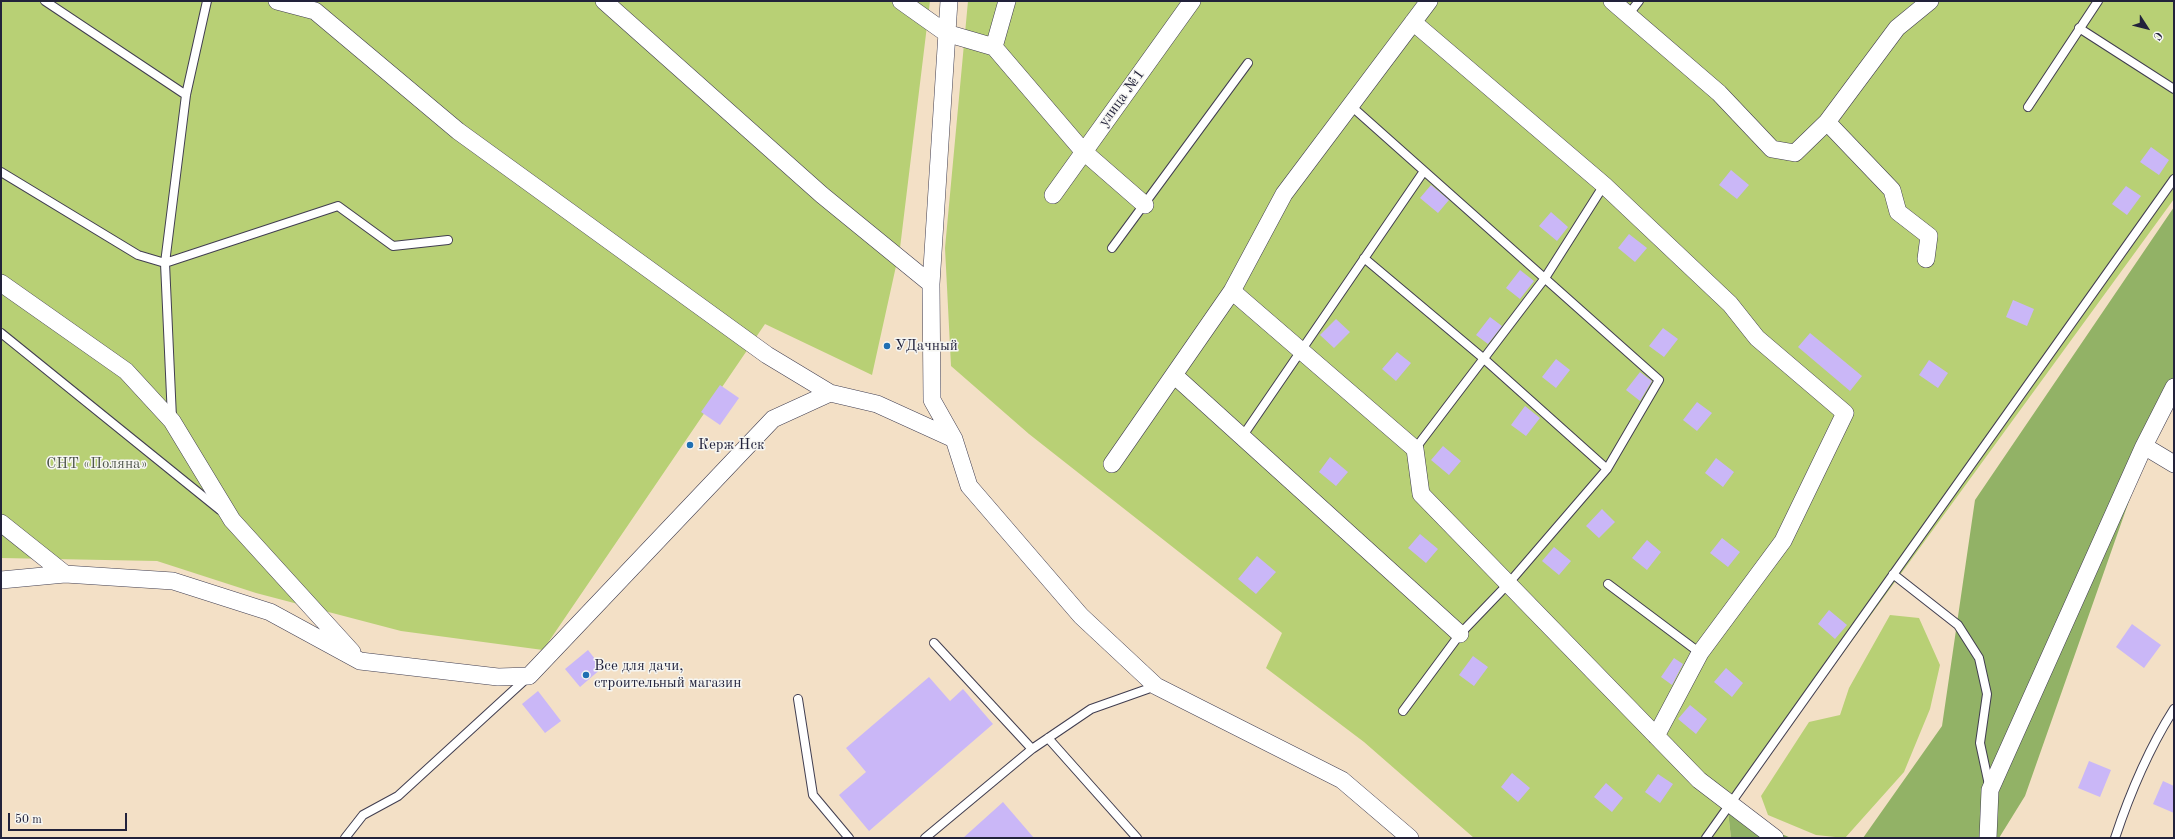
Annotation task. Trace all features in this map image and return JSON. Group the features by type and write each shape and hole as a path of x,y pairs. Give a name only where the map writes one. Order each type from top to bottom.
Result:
{"street":[{"path":"277,1 315,11 458,130 767,355 830,393 877,404 954,439"},
{"path":"604,1 822,195 931,284"},
{"path":"901,1 946,33 994,46 1083,151 1145,205"},
{"path":"949,1 931,284 932,400 954,439 969,486 1081,616 1156,686 1342,780 1410,838"},
{"path":"994,46 1007,1"},
{"name":"улица №1","path":"1052,195 1192,1"},
{"path":"1112,464 1232,290 1284,194 1429,1"},
{"path":"1612,1 1719,93 1772,148 1795,153 1827,122 1896,28 1930,1"},
{"path":"1413,22 1604,185 1730,304 1757,338 1845,413 1783,541 1700,653 1656,736"},
{"path":"1827,122 1892,190 1898,212 1929,236 1926,259"},
{"path":"1,283 126,371 172,421 232,520 360,661"},
{"path":"1232,290 1414,449 1420,494 1699,780 1775,838"},
{"path":"1174,375 1460,634"},
{"path":"1988,838 1990,790 2144,446 2174,387"},
{"path":"1,580 65,574 173,580 270,612 360,661 498,677 529,676 773,419 830,393"},
{"path":"2144,446 2174,464"},
{"path":"1,523 65,574"}],"lane":[{"path":"45,1 186,95"},
{"path":"172,421 165,263 186,95 207,1"},
{"path":"1628,15 1639,1"},
{"path":"2028,107 2098,1"},
{"path":"2079,28 2174,89"},
{"path":"1112,248 1248,63"},
{"path":"1350,105 1659,380 1607,469 1508,584 1460,634 1403,711"},
{"path":"1242,437 1424,171"},
{"path":"1,172 138,256 165,263 338,206 393,246 448,240"},
{"path":"1706,838 1866,615 1893,574 2174,179"},
{"path":"1414,449 1545,278 1604,185"},
{"path":"1364,258 1483,358 1607,469"},
{"path":"1,333 232,520"},
{"path":"1893,574 1958,625 1978,658 1987,694 1980,743 1990,790"},
{"path":"1608,584 1700,653"},
{"path":"934,642 1032,749"},
{"path":"345,838 364,815 398,796 529,676"},
{"path":"925,838 1032,749 1091,709 1156,686"},
{"path":"798,699 813,795 849,838"},
{"path":"2115,838 2127,803 2147,756 2174,709"},
{"path":"1048,738 1137,838"}],"green space":[{"name":"СНТ «Поляна»","path":"1,1 930,1 900,248 872,375 765,324 543,650 401,631 256,593 157,561 1,558"},
{"path":"968,1 2174,1 2174,199 1728,811 1731,838 1474,838 1364,742 1266,668 1282,633 1029,434 951,366 945,248"},
{"path":"2174,207 2174,402 2147,450 2025,796 1999,838 1863,838 1942,726 1975,500"},
{"path":"1890,615 1919,618 1940,665 1930,709 1904,772 1845,838 1816,835 1768,815 1761,796 1809,722 1840,715 1849,688"},
{"path":"1728,811 1791,838 1731,838"}],"building":[{"path":"2151,147 2169,160 2159,175 2140,162"},
{"path":"1731,170 1749,185 1737,199 1719,185"},
{"path":"1431,185 1449,200 1438,213 1420,198"},
{"path":"2126,186 2141,196 2127,215 2112,204"},
{"path":"1551,212 1568,227 1557,241 1539,226"},
{"path":"1629,234 1647,248 1635,262 1618,248"},
{"path":"1520,270 1534,281 1520,299 1506,288"},
{"path":"2013,300 2034,309 2027,326 2006,317"},
{"path":"1490,317 1502,326 1488,344 1476,335"},
{"path":"1336,319 1350,332 1334,348 1320,335"},
{"path":"1663,328 1678,339 1664,357 1649,346"},
{"path":"1810,333 1862,376 1850,391 1798,347"},
{"path":"1397,352 1411,363 1396,381 1382,369"},
{"path":"1556,359 1570,370 1556,388 1542,377"},
{"path":"1929,360 1948,373 1938,388 1919,375"},
{"path":"1640,372 1652,381 1640,401 1626,390"},
{"path":"720,385 739,398 720,425 701,412"},
{"path":"1697,402 1712,413 1697,431 1683,420"},
{"path":"1525,406 1540,418 1526,436 1511,425"},
{"path":"1443,446 1461,461 1449,475 1431,460"},
{"path":"1330,457 1348,472 1336,486 1319,472"},
{"path":"1716,458 1734,472 1723,487 1705,473"},
{"path":"1602,509 1615,522 1599,538 1586,526"},
{"path":"1420,534 1438,549 1426,563 1408,548"},
{"path":"1722,538 1740,552 1728,567 1710,553"},
{"path":"1647,540 1661,552 1647,570 1632,558"},
{"path":"1554,547 1571,561 1559,575 1542,561"},
{"path":"1257,556 1276,572 1256,594 1238,579"},
{"path":"1829,610 1847,625 1835,639 1818,624"},
{"path":"2132,624 2161,645 2144,668 2116,647"},
{"path":"588,650 602,668 580,687 565,669"},
{"path":"1473,656 1488,667 1474,686 1459,675"},
{"path":"1674,658 1683,664 1672,685 1661,677"},
{"path":"1726,668 1743,683 1732,697 1714,682"},
{"path":"929,677 950,701 963,689 993,724 869,831 839,795 866,772 846,748"},
{"path":"538,691 561,721 545,733 522,704"},
{"path":"1690,705 1707,719 1696,734 1678,719"},
{"path":"2089,761 2111,770 2100,797 2078,788"},
{"path":"1512,773 1530,788 1518,802 1501,787"},
{"path":"1658,774 1673,784 1660,803 1645,792"},
{"path":"2163,781 2174,786 2174,813 2153,804"},
{"path":"1606,783 1623,798 1612,812 1594,797"},
{"path":"1003,802 1034,838 963,838"}],"place":[{"name":"УДачный","path":"887,346"},
{"name":"Керж Нск","path":"690,445"},
{"name":"Все для дачи, строительный магазин","path":"586,675"}]}
